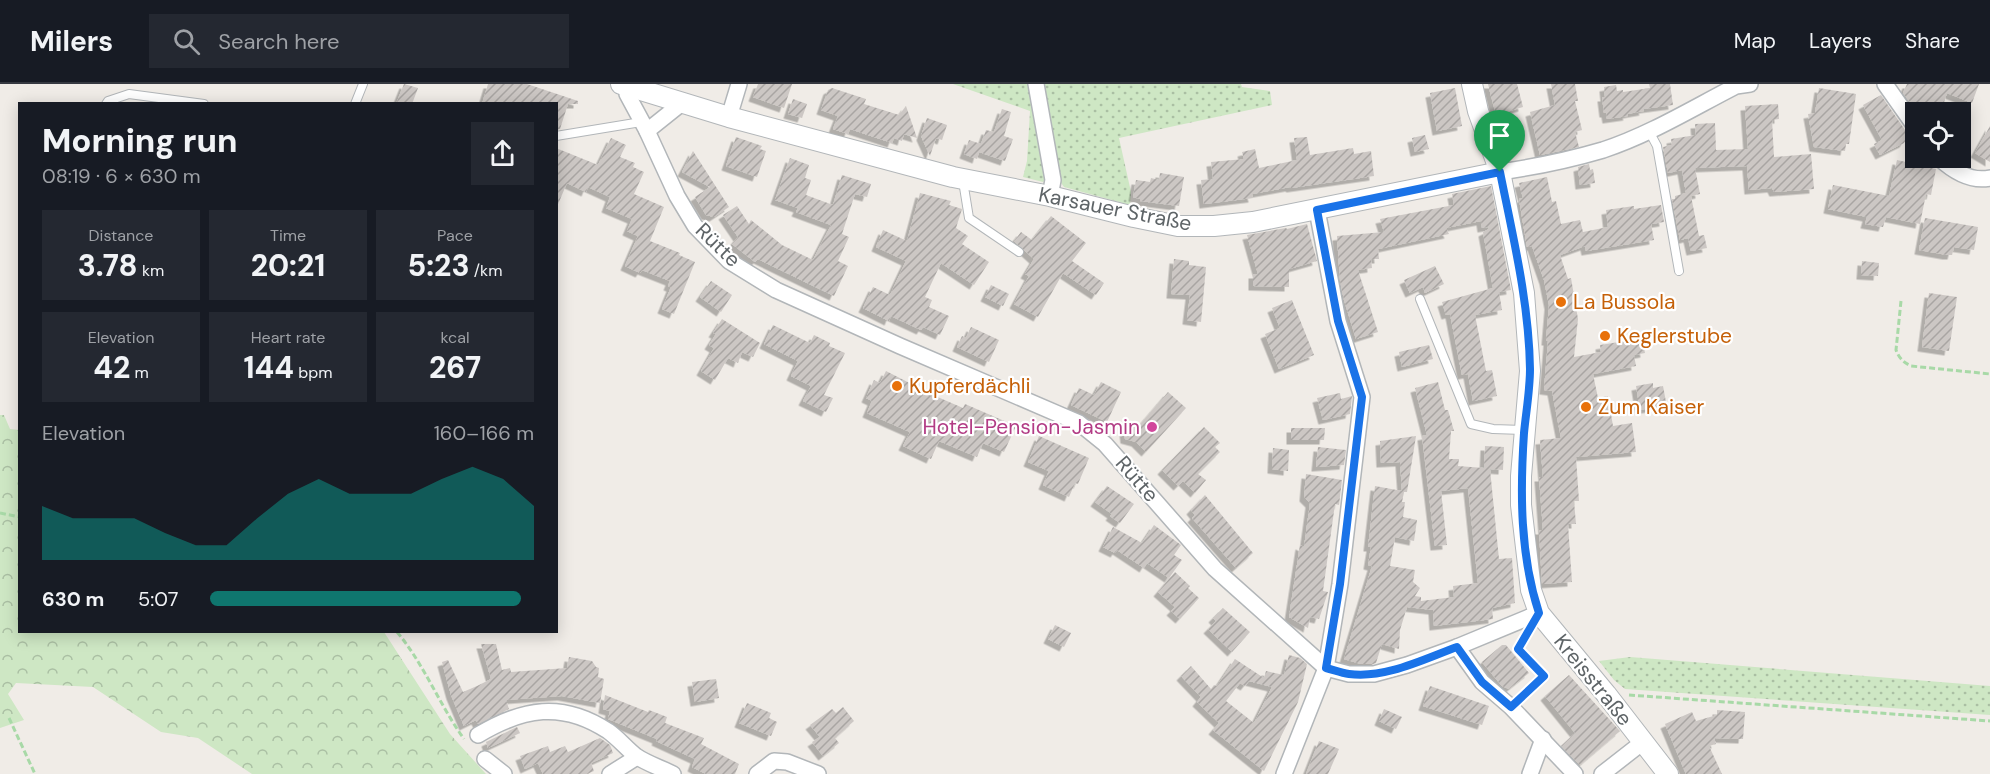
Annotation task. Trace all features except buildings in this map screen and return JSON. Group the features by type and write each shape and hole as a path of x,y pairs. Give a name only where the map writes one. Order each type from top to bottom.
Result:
{"street":[{"path":"729,117 739,84"},
{"path":"1036,84 1053,180 1050,196"},
{"name":"Kreisstraße","path":"1472,84 1478,111 1500,172 1524,293 1530,371 1521,505 1531,590 1539,613 1668,774"},
{"name":"Karsauer Straße","path":"624,85 729,117 963,179 1050,196 1178,226 1214,226 1253,222 1317,210 1500,172 1540,166 1605,149 1649,131 1736,86 1750,84"},
{"path":"1885,84 1905,112"},
{"name":"Rütte","path":"624,85 677,196 695,226 729,261 776,290 1079,423 1105,444 1215,568 1326,668"},
{"path":"644,125 682,103"},
{"path":"1953,168 1962,175 1981,180 1990,178"},
{"path":"1284,774 1326,668 1340,584 1362,397 1338,321 1317,210"},
{"path":"1326,668 1349,674 1374,674 1457,647 1539,613"},
{"path":"1457,647 1482,682 1511,707 1575,774"},
{"path":"478,735 501,721 540,710 576,715 607,731 637,757 673,774"},
{"path":"1530,774 1543,739"},
{"path":"1602,774 1643,742"},
{"path":"610,774 637,757"},
{"path":"485,759 504,774"},
{"path":"757,774 774,761 787,762 818,774"}],"lane":[{"path":"356,102 363,84"},
{"path":"107,102 129,94 192,102"},
{"path":"558,136 634,123 644,125"},
{"path":"1649,131 1656,146 1679,271"},
{"path":"963,179 969,218 1019,252"},
{"path":"1420,299 1471,424 1493,429 1525,430"},
{"path":"1511,707 1544,676"}],"path":[{"path":"1901,301 1896,350 1905,363 1990,374"},
{"path":"0,513 18,517"},
{"path":"1539,613 1518,649 1544,676"},
{"path":"398,633 413,651 447,716 467,742 485,759"},
{"path":"1606,694 1990,721"},
{"path":"9,718 35,774"}],"green space":[{"path":"953,84 1032,84 1048,177 1043,182 1023,177 1027,161 1030,111"},
{"path":"1041,84 1241,84 1242,87 1270,91 1272,105 1119,138 1131,192 1130,205 1064,187 1059,180"},
{"path":"0,415 4,415 10,429 18,430 18,633 385,633 450,734 486,774 252,774 198,738 161,732 93,687 16,683 8,694 24,720 0,728"},
{"path":"1630,657 1990,686 1990,715 1625,689 1614,680 1599,661"}],"place":[{"name":"La Bussola","path":"1561,302"},
{"name":"Keglerstube","path":"1605,336"},
{"name":"Kupferdächli","path":"897,386"},
{"name":"Zum Kaiser","path":"1586,407"},
{"name":"Hotel-Pension-Jasmin","path":"1152,427"}],"route":[{"path":"1500,172 1524,293 1530,371 1521,476 1521,505 1531,590 1539,613 1518,649 1544,676 1511,707 1482,682 1457,647 1374,674 1349,674 1326,668 1340,584 1362,397 1338,321 1317,210 1500,172"}]}
